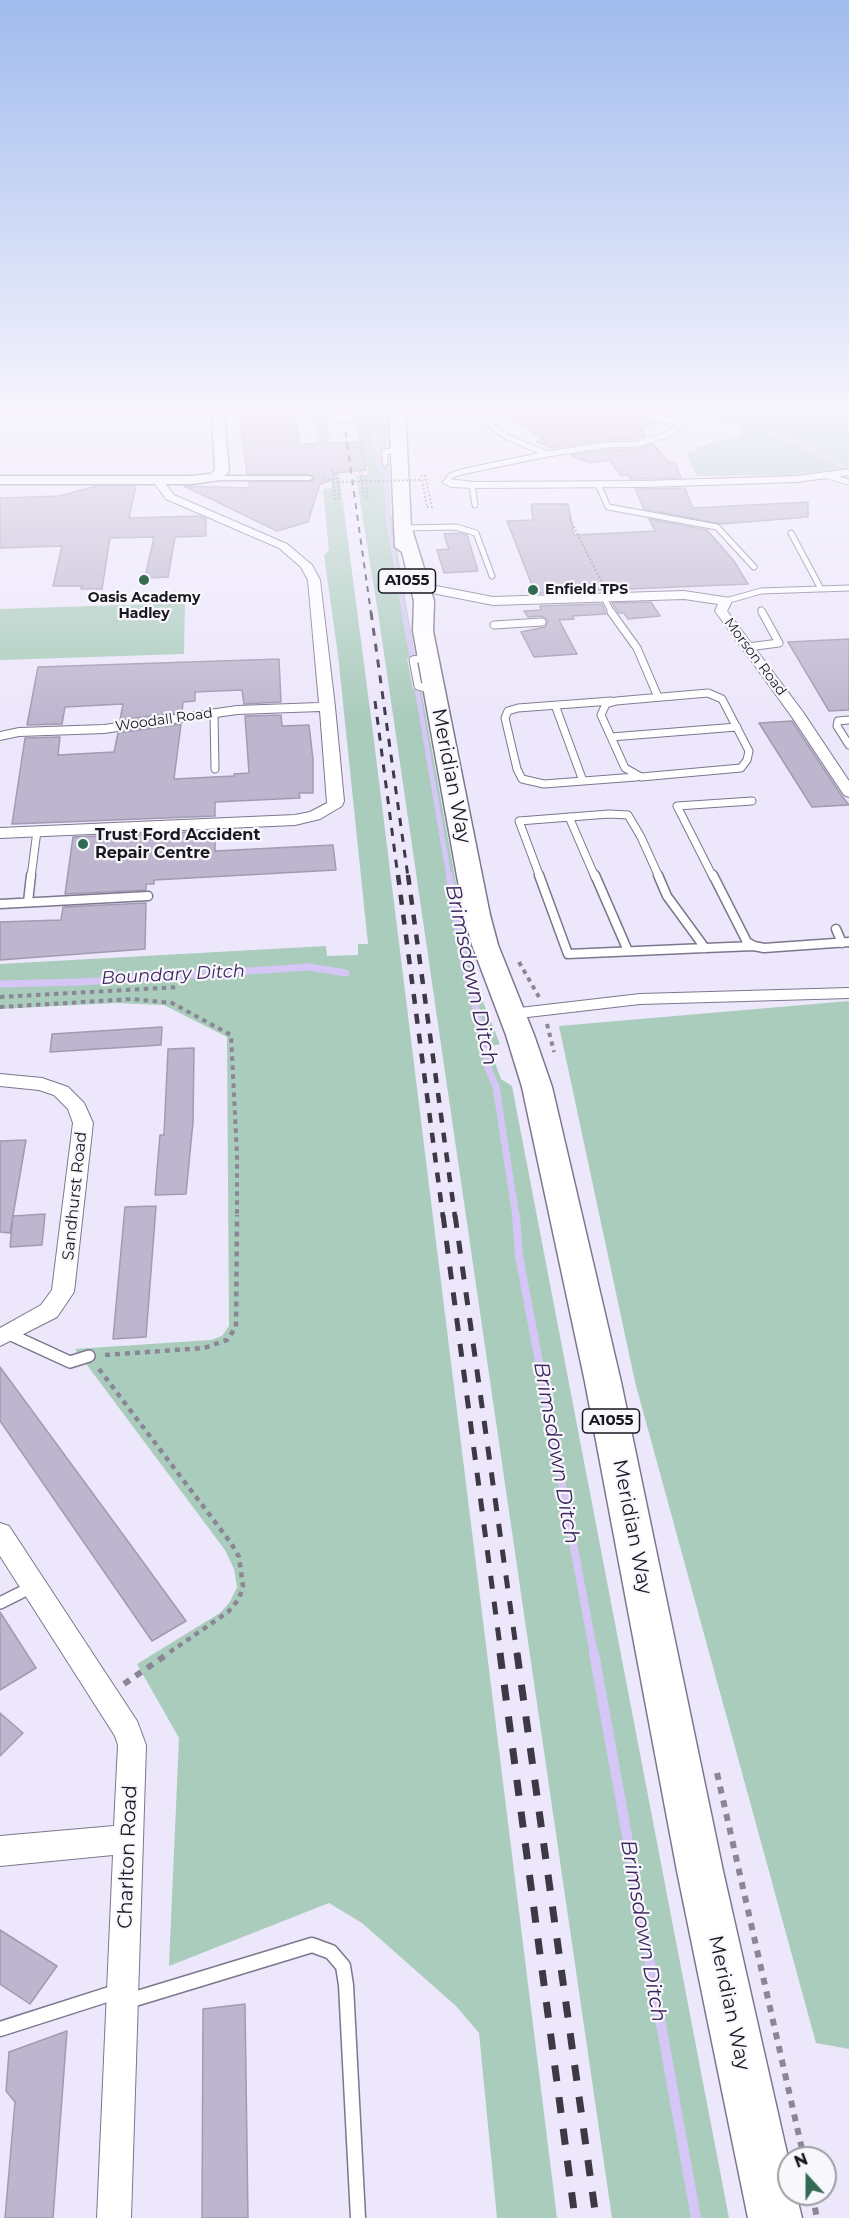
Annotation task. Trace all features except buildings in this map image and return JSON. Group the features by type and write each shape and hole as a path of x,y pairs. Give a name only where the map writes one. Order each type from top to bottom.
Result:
{"main road":[{"name":"Meridian Way","path":"403,512 405,568 411,601 429,660"},
{"name":"Meridian Way","path":"404,528 424,601 429,660 477,915 485,945 524,1003 537,1087 593,1335 700,1871 775,2218"}],"street":[{"path":"0,833 295,820 315,816 334,806 336,801 328,707 314,580 306,566 283,546 203,512"},
{"name":"Morson Road","path":"421,587 493,601 606,595 684,595 726,601 721,611 798,715 848,789"},
{"name":"Woodall Road","path":"0,736 19,732 104,729 214,713 328,707"},
{"path":"524,1003 849,993"},
{"name":"Sandhurst Road","path":"0,1080 42,1084 61,1091 77,1107 83,1123 63,1292 49,1311 4,1336"},
{"name":"Charlton Road","path":"0,1534 127,1730 132,1745 114,2218"},
{"path":"0,1851 129,1839"}],"lane":[{"path":"633,512 717,527 754,567"},
{"path":"404,528 456,527 476,533 492,576"},
{"path":"791,534 821,589"},
{"path":"726,601 761,591 849,588"},
{"path":"606,595 614,618 637,648 658,697"},
{"path":"748,647 779,643 761,610"},
{"path":"494,625 542,622"},
{"path":"708,693 722,699 749,751 747,760 741,768 544,784 522,779 517,769 505,718 508,711 518,708 658,697 708,693"},
{"path":"616,701 606,704 601,716 625,768 641,777"},
{"path":"555,705 583,781"},
{"path":"214,713 214,769"},
{"path":"849,720 838,721 837,726 849,745"},
{"path":"611,737 737,728"},
{"path":"752,801 676,806 747,942 754,946"},
{"path":"705,948 667,896 641,837 628,815 620,813 519,822 568,954 754,946 764,948 846,942"},
{"path":"569,817 628,951"},
{"path":"28,902 37,831"},
{"path":"0,904 148,896"},
{"path":"836,929 846,942"},
{"path":"4,1336 70,1362 89,1356"},
{"path":"0,1604 33,1586"},
{"path":"0,2029 312,1946 331,1952 343,1966 346,1985 358,2218"}],"path":[{"path":"570,519 606,595"},
{"path":"524,1003 533,986"},
{"path":"0,997 178,987"},
{"path":"0,1007 132,999 172,1003 231,1035 237,1155 236,1327 227,1340 204,1348 89,1356"},
{"path":"89,1356 231,1543 239,1557 243,1586 239,1599 228,1612 106,1697"}],"green space":[{"path":"325,512 344,512 557,2218 497,2218 479,2033 456,2006 362,1923 329,1903 169,1966 179,1738 137,1664 220,1613 230,1602 237,1587 234,1569 225,1550 75,1349 211,1340 222,1336 229,1326 227,1037 164,1005 115,1003 0,1009 0,964 326,946 327,956 358,955 358,944 368,944 338,655 324,555 329,550"},
{"path":"362,512 391,512 415,657 407,658 413,689 421,689 473,977 500,1044 489,1047 501,1079 512,1086 729,2218 612,2218"},
{"path":"185,603 184,654 0,660 0,609"},
{"path":"849,1001 849,2049 816,2043 635,1382 559,1026"}],"waterway":[{"name":"Brimsdown Ditch","path":"388,512 404,613"},
{"name":"Brimsdown Ditch","path":"404,612 412,657"},
{"name":"Brimsdown Ditch","path":"417,689 449,877"},
{"name":"Brimsdown Ditch","path":"449,875 464,965 481,1027 488,1068 496,1087 516,1217"},
{"name":"Boundary Ditch","path":"0,984 80,982 309,967 346,973"},
{"name":"Brimsdown Ditch","path":"516,1215 519,1256 594,1654"},
{"name":"Brimsdown Ditch","path":"594,1653 696,2218"}],"railway":[{"path":"357,512 371,613"},
{"path":"371,612 408,877"},
{"path":"375,701 398,877"},
{"path":"398,875 443,1217"},
{"path":"408,875 455,1217"},
{"path":"443,1215 501,1654"},
{"path":"455,1215 517,1654"},
{"path":"500,1653 575,2218"},
{"path":"517,1653 596,2218"}],"place":[{"name":"Oasis Academy Hadley","path":"144,580"},
{"name":"Enfield TPS","path":"533,590"},
{"name":"Trust Ford Accident Repair Centre","path":"83,844"}]}
